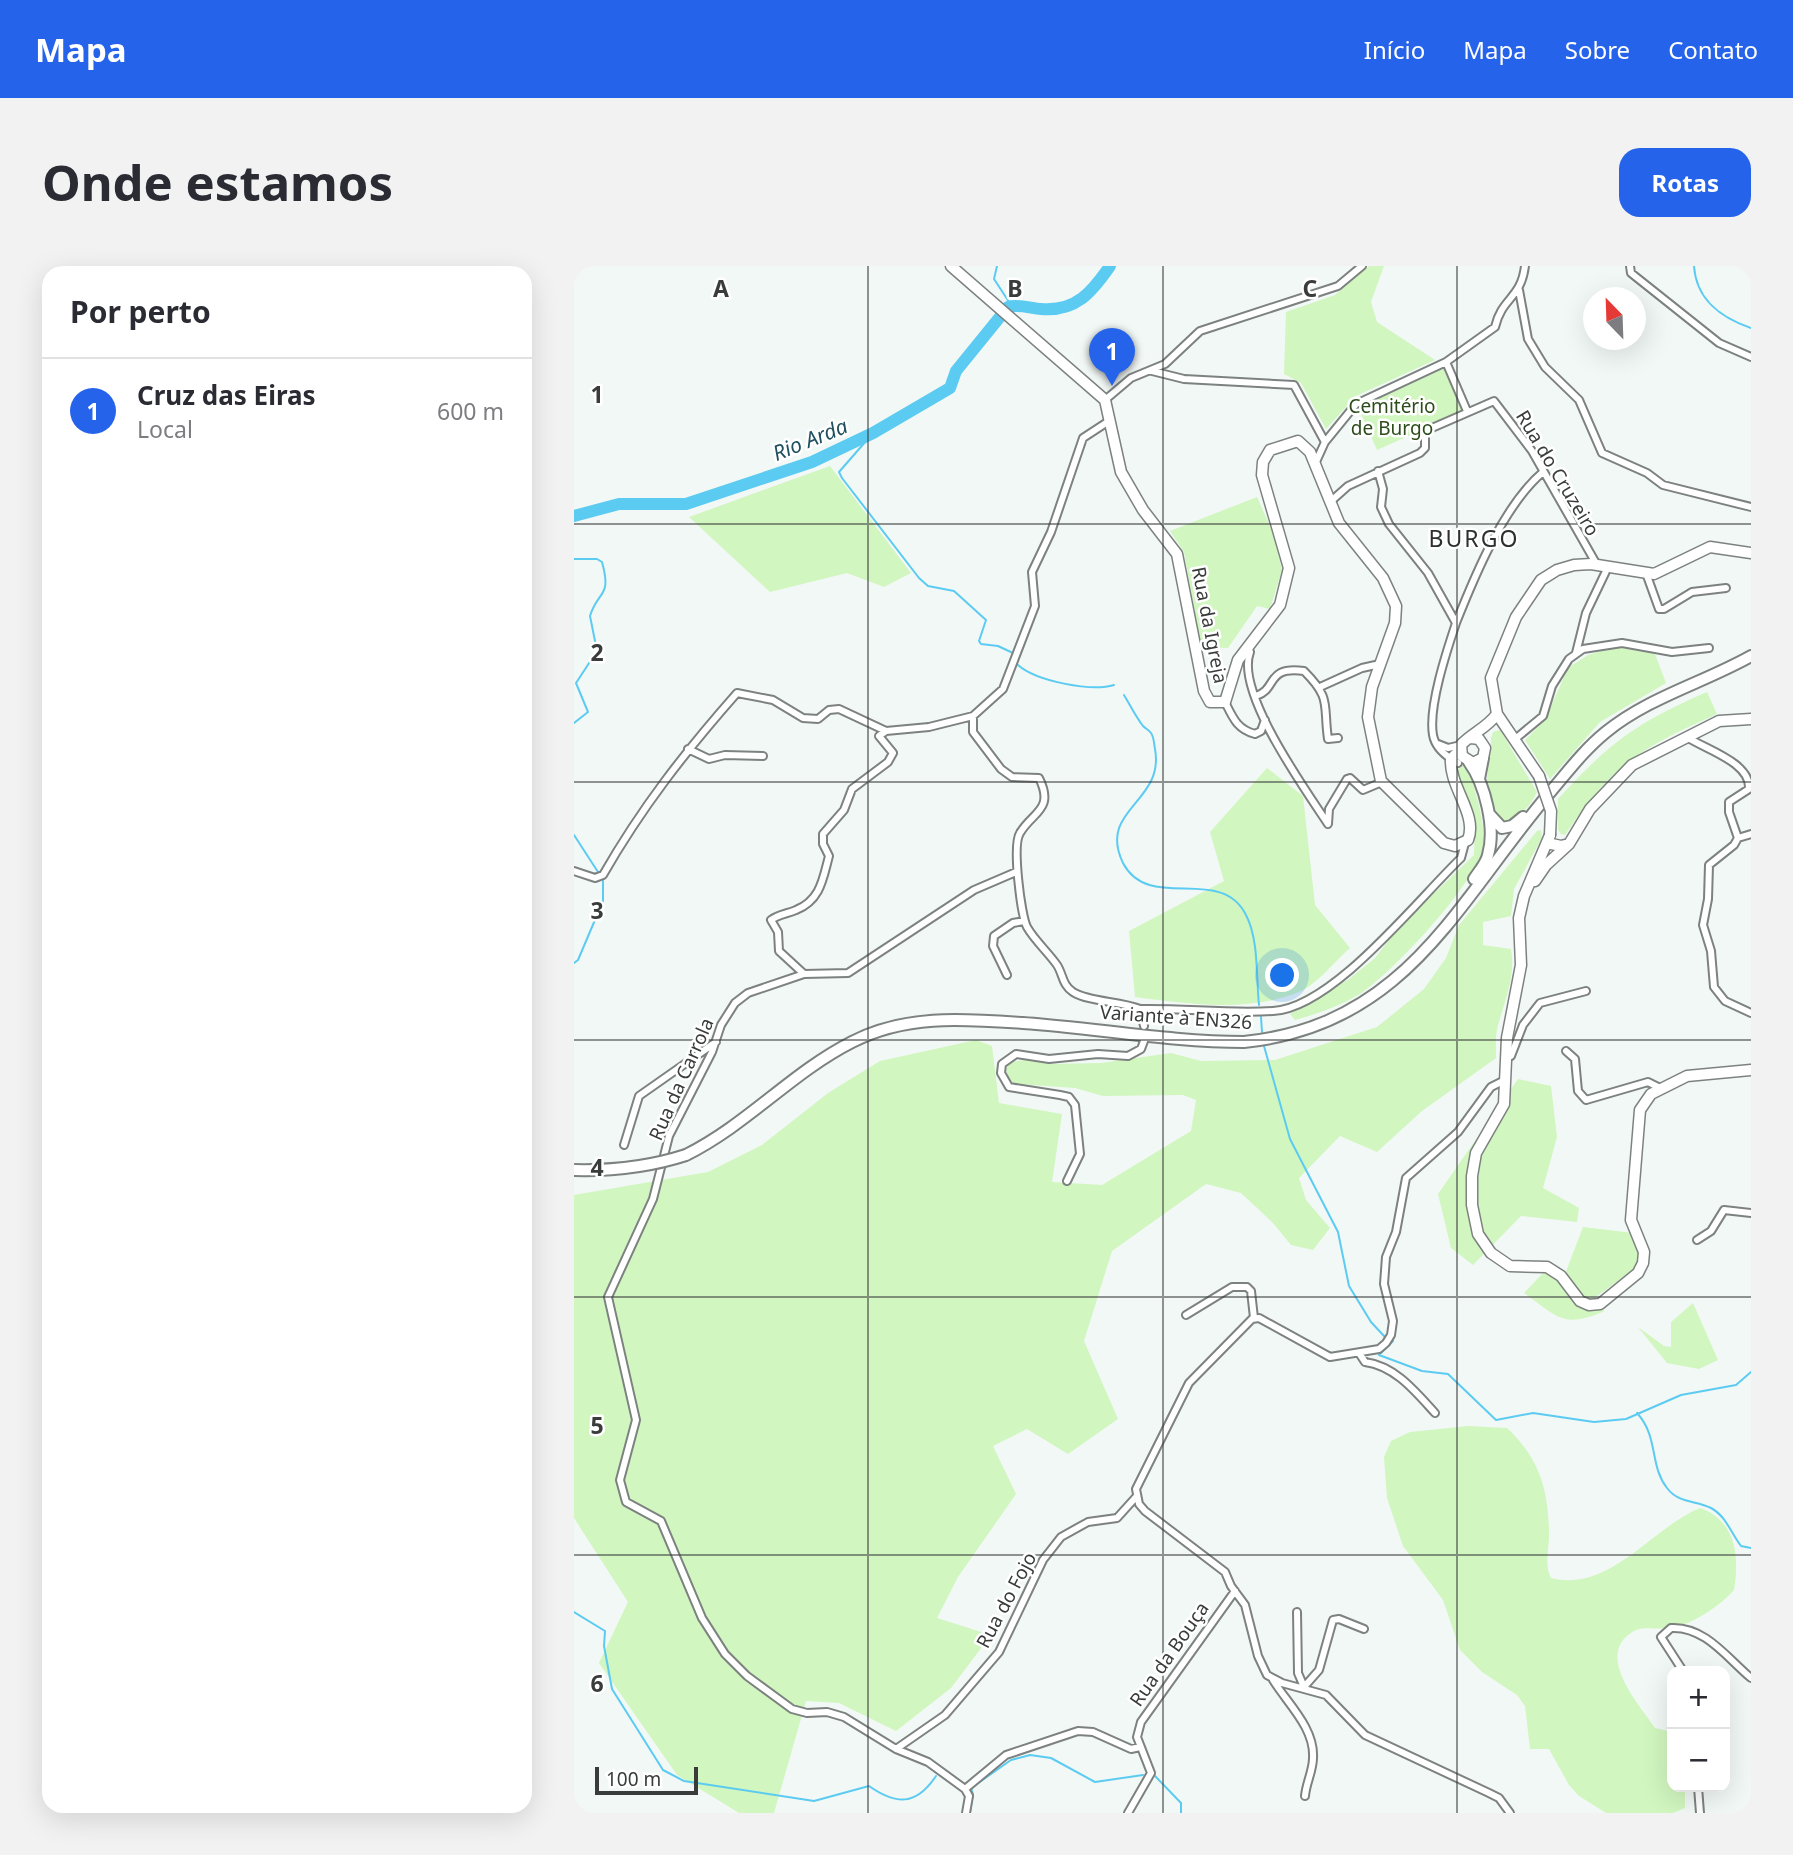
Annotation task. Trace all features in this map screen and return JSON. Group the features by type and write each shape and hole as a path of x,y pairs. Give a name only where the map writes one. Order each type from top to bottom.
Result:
{"main road":[{"name":"Variante à EN326","path":"574,1170 655,1165 685,1155 725,1134 813,1065 852,1042 911,1022 965,1019 1224,1042 1268,1039 1314,1028 1342,1017 1377,996 1423,954 1542,802 1605,732 1664,696 1751,656"},
{"path":"1664,696 1751,665"},
{"path":"1460,756 1479,779"},
{"path":"1459,910 1488,855 1490,832 1479,779 1483,758"},
{"path":"1485,803 1497,825 1507,828 1542,802"}],"street":[{"path":"951,266 1105,400 1131,378 1165,364 1199,331 1338,286 1362,266"},
{"path":"1525,266 1519,290 1528,339 1545,367 1579,400 1602,453 1610,459 1647,473 1663,485 1751,507"},
{"path":"1630,266 1630,273 1719,343 1751,357"},
{"path":"1315,464 1325,442 1356,404 1446,362 1495,327 1500,308 1519,290"},
{"path":"1330,502 1348,486 1420,453 1425,448 1425,431 1467,411 1446,362"},
{"path":"1152,371 1184,379 1294,385 1325,442"},
{"name":"Rua da Igreja","path":"1105,400 1121,472 1143,510 1177,554 1204,691 1209,702 1225,702 1238,660 1280,605 1289,568 1262,475 1263,462 1270,450 1298,441 1310,452 1339,523 1383,578 1396,606 1395,623 1372,687 1368,717 1382,782"},
{"name":"Rua do Cruzeiro","path":"1467,411 1498,402 1543,472 1597,565"},
{"path":"804,974 779,951 778,932 771,920 798,909 814,898 822,887 829,856 823,844 823,834 844,810 852,789 888,762 893,753 879,736 886,731 929,727 973,716 1003,689 1035,606 1032,572 1051,532 1083,438 1109,421"},
{"path":"1378,471 1383,489 1381,507 1389,524 1428,573 1456,623"},
{"path":"1497,714 1488,727 1483,758 1460,756 1436,743 1433,736 1436,702 1456,623 1489,550 1526,490 1543,472"},
{"path":"1751,553 1710,547 1664,571 1646,573 1597,565 1574,565 1557,570 1541,580 1527,598 1491,678 1497,714 1539,776 1551,811 1548,839 1527,889 1519,918 1521,965 1506,1058 1504,1104 1476,1153 1472,1176 1472,1205 1478,1234 1491,1253 1510,1266 1547,1267 1561,1276 1580,1301 1589,1305 1600,1304 1638,1273 1643,1263 1644,1252 1631,1220 1640,1110 1651,1094 1687,1076 1706,1072 1751,1070"},
{"path":"1576,653 1586,613 1608,567"},
{"path":"1646,573 1659,609 1664,609 1692,592 1726,588"},
{"path":"1514,740 1543,716 1552,686 1569,659 1576,653 1622,643 1672,652 1709,648"},
{"path":"1248,647 1250,652 1245,664 1276,746 1296,772 1328,824 1329,809 1346,779 1350,778 1363,790 1382,782 1444,843 1465,843"},
{"path":"1256,696 1262,694 1275,674 1286,670 1304,671 1314,685 1320,687 1362,668 1380,664"},
{"path":"1320,687 1326,705 1328,739 1338,738"},
{"path":"574,871 595,878 603,875 637,817 688,749 737,694 772,700 803,718 818,719 829,710 839,709 886,731"},
{"path":"1225,702 1233,719 1244,730 1255,734 1261,731 1265,719"},
{"path":"973,716 973,732 1002,769 1012,778 1039,779 1043,787 1044,799 1038,816 1020,833 1015,849 1016,872 1021,887 1024,921 1059,968 1068,988 1076,994 1125,1003 1140,1009 1223,1014 1289,1008 1344,975 1375,947 1461,858 1472,827 1451,774 1471,738 1488,727"},
{"path":"1527,889 1546,865 1569,844 1590,809 1632,765 1685,736 1730,718 1751,719"},
{"path":"1685,736 1748,775 1749,789 1729,802 1728,812 1738,838"},
{"path":"1471,738 1484,744"},
{"path":"1436,743 1460,756"},
{"path":"688,749 709,759 725,755 763,756"},
{"path":"1751,834 1738,838 1734,845 1709,865 1708,900 1703,925 1713,962 1714,987 1725,1001 1751,1013"},
{"path":"1548,839 1561,846 1569,844"},
{"name":"Rua da Carrola","path":"896,1749 844,1717 828,1712 807,1713 792,1709 747,1676 726,1654 702,1618 660,1521 626,1502 620,1480 636,1420 608,1297 654,1191 669,1136 735,1003 748,993 804,974 848,973 974,890 1016,872"},
{"path":"1007,975 993,946 994,936 1013,923 1024,921"},
{"path":"1506,1058 1511,1056 1523,1025 1540,1003 1586,991"},
{"path":"1140,1009 1144,1026"},
{"path":"1067,1181 1080,1154 1075,1105 1069,1097 1009,1087 1001,1073 1002,1064 1016,1054 1049,1059 1098,1054 1135,1055 1144,1041"},
{"path":"624,1145 639,1096 716,1042"},
{"path":"1566,1051 1575,1059 1578,1091 1586,1100 1648,1082 1660,1088"},
{"path":"1254,1318 1330,1357 1378,1349 1391,1335 1393,1321 1384,1284 1384,1270 1406,1178 1458,1132 1491,1087 1505,1080"},
{"path":"1697,1240 1716,1226 1724,1210 1751,1213"},
{"path":"1186,1315 1238,1286 1251,1291 1254,1318"},
{"path":"1254,1318 1246,1322 1189,1383 1136,1489 1136,1497 1145,1511 1219,1564 1248,1612 1261,1665 1298,1714 1311,1743 1313,1760 1305,1796"},
{"path":"1359,1353 1364,1362 1382,1364 1393,1372 1436,1413"},
{"name":"Rua do Fojo","path":"896,1749 945,1715 999,1652 1044,1560 1061,1537 1088,1522 1117,1518 1136,1497"},
{"name":"Rua da Bouça","path":"1128,1813 1151,1773 1137,1737 1141,1722 1236,1591"},
{"path":"1297,1612 1298,1673 1304,1688"},
{"path":"1304,1688 1319,1670 1333,1620 1339,1619 1364,1629"},
{"path":"1680,1666 1661,1637 1671,1628 1691,1629 1705,1637 1751,1678"},
{"path":"1272,1678 1326,1695 1365,1735 1499,1798 1510,1813"},
{"path":"965,1789 1006,1755 1078,1731 1093,1732 1131,1749 1140,1747"},
{"path":"896,1749 928,1762 965,1789 970,1796 966,1813"},
{"path":"1698,1792 1700,1813"}],"green space":[{"path":"1369,266 1384,266 1371,302 1377,322 1435,360 1356,396 1326,429 1301,383 1284,374 1286,312 1335,295"},
{"name":"Cemitério de Burgo","path":"1444,368 1464,411 1377,450 1358,407"},
{"path":"830,466 911,573 884,587 847,573 770,592 689,517"},
{"path":"1257,497 1274,535 1282,570 1270,609 1257,606 1228,648 1201,647 1184,552 1170,531"},
{"path":"1616,647 1655,654 1666,683 1600,722 1550,779 1525,740 1545,720 1568,668 1588,655"},
{"path":"1707,692 1717,714 1667,738 1630,761 1598,791 1565,835 1561,834 1558,830 1558,799 1593,763 1642,724"},
{"path":"1500,730 1537,792 1524,811 1505,825 1496,814 1487,793 1491,738 1493,732"},
{"path":"1463,765 1468,767 1477,796 1484,836 1478,862 1466,881 1431,926 1374,984 1344,1002 1295,1020 1290,1014 1349,979 1375,958 1399,927 1474,855 1475,825 1457,776 1458,769"},
{"path":"1267,768 1303,796 1315,905 1350,948 1307,987 1282,998 1219,1005 1135,997 1129,931 1224,881 1210,832"},
{"path":"1541,830 1542,838 1514,889 1511,916 1483,922 1483,945 1511,949 1512,958 1509,987 1497,1029 1496,1058 1422,1111 1377,1152 1340,1136 1299,1178 1306,1200 1330,1228 1313,1250 1291,1245 1273,1223 1241,1193 1206,1184 1112,1251 1084,1341 1118,1419 1068,1454 1027,1429 993,1446 1016,1494 958,1577 937,1618 991,1635 951,1688 896,1731 839,1703 806,1701 774,1813 739,1813 677,1775 599,1663 628,1602 574,1518 574,1195 708,1172 762,1145 828,1093 880,1061 976,1040 992,1046 999,1103 1062,1114 1052,1182 1102,1185 1191,1131 1196,1100 1183,1095 1103,1096 1075,1088 1015,1084 1008,1079 1006,1069 1010,1062 1025,1060 1050,1064 1101,1063 1171,1053 1201,1061 1275,1060 1377,1027 1424,989 1446,958 1459,925 1537,831"},
{"path":"1518,1079 1551,1086 1557,1137 1543,1188 1579,1208 1577,1222 1521,1216 1473,1265 1451,1248 1438,1194"},
{"path":"1583,1227 1633,1233 1641,1257 1637,1267 1593,1299 1582,1298 1565,1274"},
{"path":"1543,1273 1559,1279 1576,1302 1605,1311 1570,1320 1553,1314 1524,1293"},
{"path":"1693,1303 1718,1360 1699,1369 1667,1363 1638,1327 1664,1346 1671,1347 1671,1322"},
{"path":"1468,1426 1507,1428 1535,1464 1544,1490 1549,1520 1547,1563 1551,1578 1572,1580 1611,1568 1664,1529 1700,1508 1721,1521 1728,1530 1735,1552 1734,1590 1714,1608 1688,1623 1671,1628 1634,1631 1622,1641 1618,1652 1618,1665 1623,1679 1639,1706 1655,1728 1667,1731 1667,1792 1685,1792 1685,1808 1673,1813 1606,1813 1579,1796 1569,1785 1549,1749 1530,1749 1525,1706 1517,1695 1482,1672 1460,1650 1443,1600 1403,1546 1387,1498 1384,1457 1391,1441 1410,1432"}],"waterway":[{"path":"997,266 994,279 1011,305"},
{"name":"Rio Arda","path":"574,516 619,504 686,504 812,462 873,433 950,388 956,371 1008,307 1053,309 1073,304 1097,284 1110,266"},
{"path":"1694,266 1700,288 1712,306 1730,319 1751,328"},
{"path":"873,433 839,472 842,478 919,578 928,586 954,591 986,620 979,641 981,644 998,646 1013,653"},
{"path":"574,559 597,559 602,562 605,574 605,588 590,616 597,651 576,683 588,712 574,723"},
{"path":"1018,665 1037,676 1064,684 1092,687 1114,685"},
{"path":"1124,695 1140,722 1152,735 1155,767 1151,782 1124,817 1118,830 1117,845 1123,863 1135,877 1150,885 1203,889 1220,892 1235,900 1246,915 1253,936 1259,1005"},
{"path":"574,835 598,872"},
{"path":"574,963 578,960 603,901 603,881"},
{"path":"1261,1017 1262,1032"},
{"path":"1264,1046 1290,1139 1338,1232 1349,1286 1371,1322 1384,1336"},
{"path":"1393,1341 1379,1355 1422,1371 1448,1374 1496,1420 1533,1413 1594,1422 1626,1419 1681,1395 1736,1385 1751,1372"},
{"path":"1637,1413 1644,1422 1661,1479 1667,1488 1677,1497 1716,1511 1741,1546 1751,1548"},
{"path":"574,1612 605,1631 604,1646 612,1689 663,1770 684,1781 814,1801 869,1786 888,1797 905,1799 921,1793 936,1776"},
{"path":"970,1813 973,1794 971,1788 1011,1760 1030,1755 1051,1758 1095,1782 1143,1775"},
{"path":"1155,1776 1181,1803 1181,1813"}],"place":[{"name":"Cruz das Eiras","path":"1112,386"}],"district":[{"name":"BURGO","path":"1474,538"}]}
